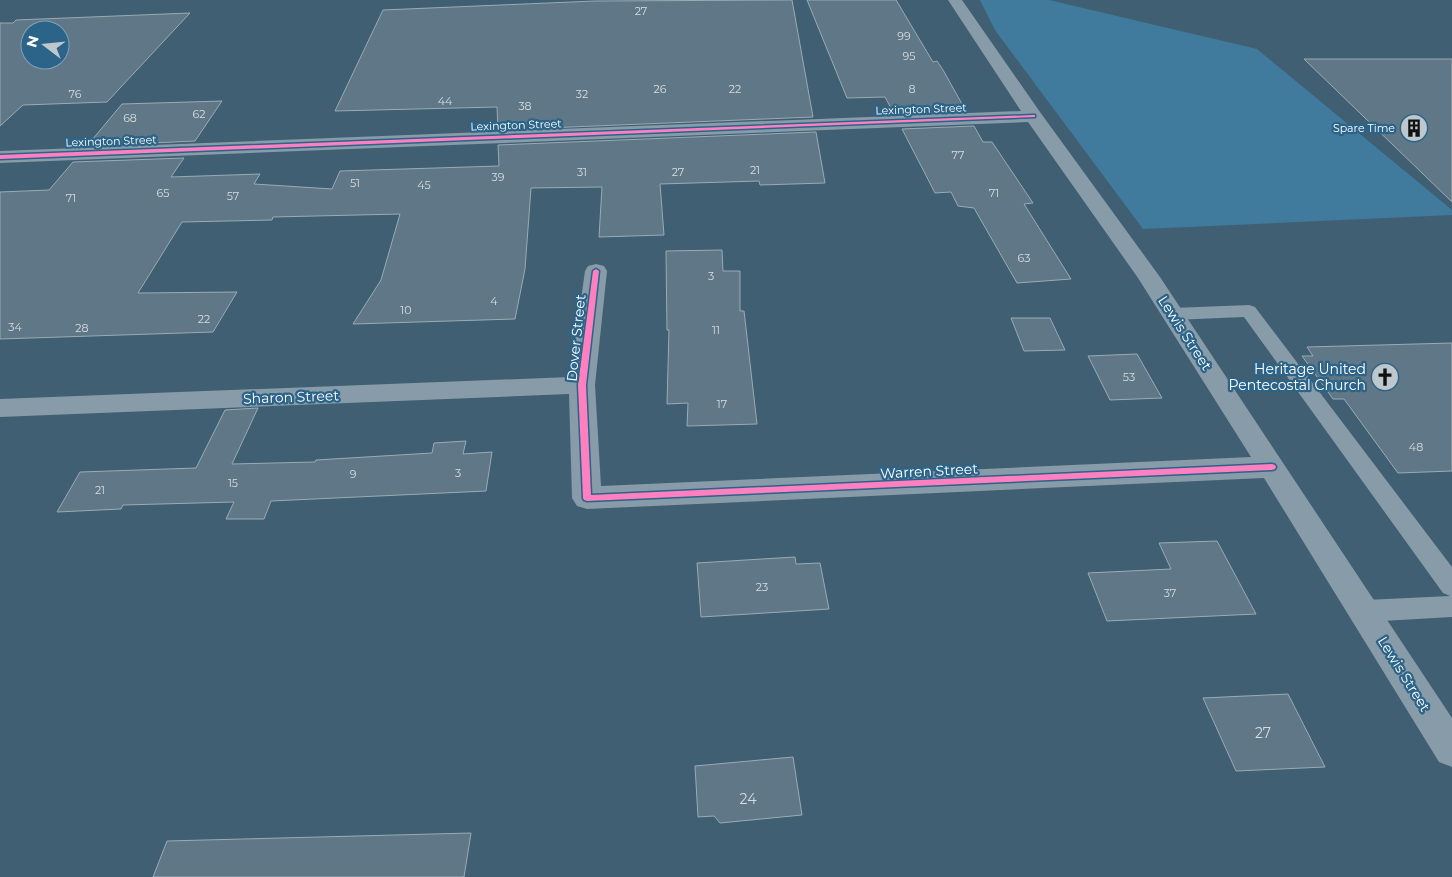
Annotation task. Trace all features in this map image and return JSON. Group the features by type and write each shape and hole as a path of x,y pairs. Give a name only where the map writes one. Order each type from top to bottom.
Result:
{"street":[{"name":"Lewis Street","path":"955,0 1033,116 1173,314 1365,611 1452,750"},
{"name":"Lexington Street","path":"0,157 1033,116"},
{"name":"Dover Street","path":"587,498 582,385 596,271"},
{"name":"Sharon Street","path":"0,408 582,385"},
{"name":"Warren Street","path":"587,498 1272,467"}],"lane":[{"path":"1173,314 1249,311 1452,586"},
{"path":"1365,611 1452,606"}],"shaded area":[{"path":"980,0 1049,0 1257,49 1452,210 1452,215 1143,229 995,30"}],"building":[{"path":"792,0 813,117 498,130 497,107 335,111 383,10 595,1"},
{"path":"807,0 896,0 933,62 937,61 943,70 966,111 894,114 885,97 847,98"},
{"path":"190,13 107,102 23,105 0,126 0,23 13,23 16,20"},
{"name":"Spare Time","path":"1304,59 1452,59 1452,202"},
{"path":"222,101 195,141 87,146 122,104"},
{"path":"974,126 983,142 992,142 1033,203 1024,204 1071,279 1017,283 974,208 958,206 951,192 935,193 902,129"},
{"path":"816,132 825,183 760,185 759,181 660,184 664,235 599,237 602,187 531,188 525,269 515,319 353,324 381,280 400,214 273,217 272,220 182,222 138,293 237,292 213,332 0,339 0,192 49,190 73,162 184,158 171,177 260,174 254,184 332,189 340,171 499,166 498,145"},
{"path":"722,250 723,271 740,271 740,311 744,311 757,424 687,426 688,403 667,404 669,330 667,330 666,251"},
{"path":"1011,318 1050,318 1065,350 1024,351"},
{"name":"Heritage United Pentecostal Church","path":"1452,343 1452,471 1398,473 1344,399 1333,399 1302,356 1313,356 1307,347"},
{"path":"1137,354 1162,398 1110,400 1088,356"},
{"path":"258,408 232,464 315,462 316,460 432,453 434,443 466,441 463,454 492,452 486,491 271,501 264,519 226,519 234,502 123,505 121,509 57,512 80,472 196,468 225,410"},
{"path":"1217,541 1256,614 1107,621 1088,573 1171,569 1159,543"},
{"path":"795,557 796,564 820,563 829,609 701,617 697,563"},
{"path":"1288,694 1325,767 1236,771 1203,698"},
{"path":"793,757 802,815 720,823 714,816 698,817 695,766"},
{"path":"471,833 464,877 153,877 167,841"}],"cycle path":[{"path":"0,157 1033,116"},
{"path":"596,271 582,385 587,498 1272,467"}],"place":[{"name":"Spare Time","path":"1414,128"},
{"name":"Heritage United Pentecostal Church","path":"1385,377"}]}
